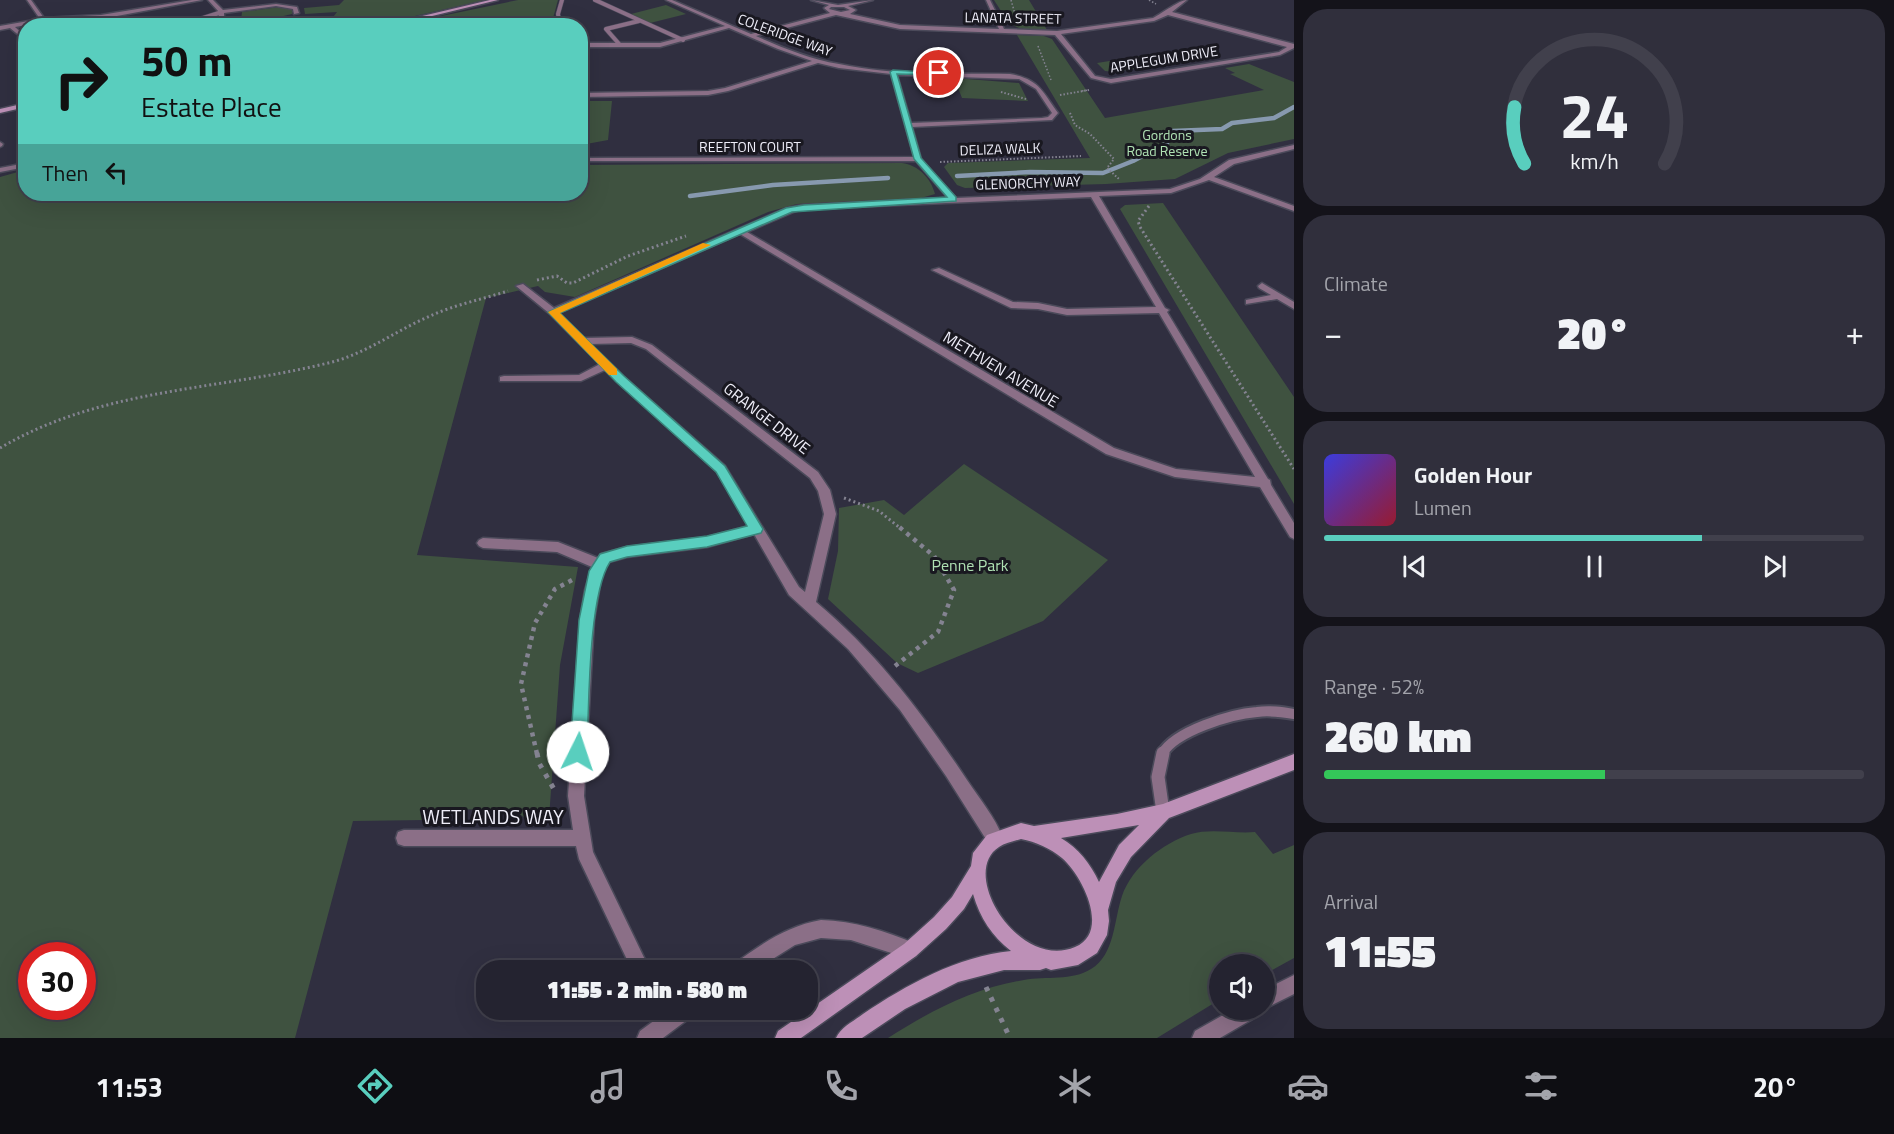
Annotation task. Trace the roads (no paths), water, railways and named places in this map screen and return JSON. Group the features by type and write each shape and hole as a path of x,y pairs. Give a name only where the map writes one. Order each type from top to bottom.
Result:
{"street":[{"path":"29,0 42,18"},
{"path":"82,18 101,17 200,0"},
{"path":"210,0 222,12 222,18"},
{"path":"417,18 496,0"},
{"name":"COLERIDGE WAY","path":"668,0 750,36 817,61 849,68 1022,77 1035,82 1054,113 1050,119 1042,120 908,124"},
{"path":"813,0 839,5"},
{"path":"813,0 840,14"},
{"path":"988,0 1002,31"},
{"name":"LANATA STREET","path":"840,14 900,27 1057,33 1154,19 1168,13 1185,0"},
{"path":"678,4 688,1"},
{"path":"812,18 839,5 869,1"},
{"path":"750,36 812,18 840,14 869,1"},
{"path":"222,12 276,5 296,8 296,12"},
{"name":"LANATA STREET","path":"839,5 871,20"},
{"path":"1168,13 1293,47"},
{"path":"0,28 18,25"},
{"path":"11,26 18,33"},
{"path":"588,45 660,45 728,27"},
{"name":"APPLEGUM DRIVE","path":"1057,33 1093,77 1111,81 1280,53 1293,47"},
{"path":"588,95 708,93 726,90 817,61"},
{"path":"893,72 919,161 953,199"},
{"path":"0,111 18,107"},
{"name":"GLENORCHY WAY","path":"553,312 772,216 804,207 1135,193 1185,188 1232,162 1294,147"},
{"name":"REEFTON COURT","path":"588,160 919,161"},
{"path":"0,171 18,167"},
{"path":"1208,177 1294,209"},
{"name":"GLENORCHY WAY","path":"1094,195 1164,310 1294,534"},
{"name":"METHVEN AVENUE","path":"740,231 1110,451 1176,472 1266,483"},
{"path":"936,270 1011,305 1038,306 1067,312 1164,310"},
{"path":"520,286 553,312 606,365 721,469 794,591 882,675 962,785 995,838"},
{"path":"1262,286 1276,297 1294,306"},
{"path":"1249,302 1276,297"},
{"name":"GRANGE DRIVE","path":"581,341 632,340 649,347 814,475 824,490 830,514 809,603"},
{"path":"504,380 581,378 606,365"},
{"path":"636,960 585,853 576,796 587,620 596,571 605,558 627,552 707,542 756,529"},
{"path":"483,543 558,547 601,565"},
{"path":"1035,834 1117,822 1163,812 1294,762"},
{"path":"846,1038 908,997 975,968 999,962 1066,961 1081,955 1093,944 1099,929 1100,910 1108,879 1125,851 1163,812"},
{"path":"785,1038 910,950 940,923 957,903 976,872 982,852 995,838 1007,833 1021,831 1035,834 1062,848 1084,871 1095,891 1100,910"},
{"name":"WETLANDS WAY","path":"404,838 582,838"},
{"path":"976,872 979,894 989,916 1005,936 1025,952 1048,960"},
{"path":"755,960 792,936 820,929 849,930 910,950"},
{"path":"1275,994 1294,984"},
{"path":"647,1038 660,1020"},
{"path":"1202,1038 1232,1020"}],"lane":[{"path":"559,18 562,0"},
{"path":"595,0 683,40"},
{"path":"203,18 222,12"},
{"path":"620,45 606,29 639,21"},
{"path":"1163,812 1158,774 1161,757 1168,745 1183,735 1237,714 1260,710 1294,714"}],"waterway":[{"path":"957,176 1030,172 1103,173 1133,161 1167,143 1173,131 1222,129 1232,123 1274,118 1294,107"},
{"path":"690,196 773,185 888,178"}],"park label":[{"name":"Gordons Road Reserve","path":"1167,144"},
{"name":"Penne Park","path":"970,565"}]}
